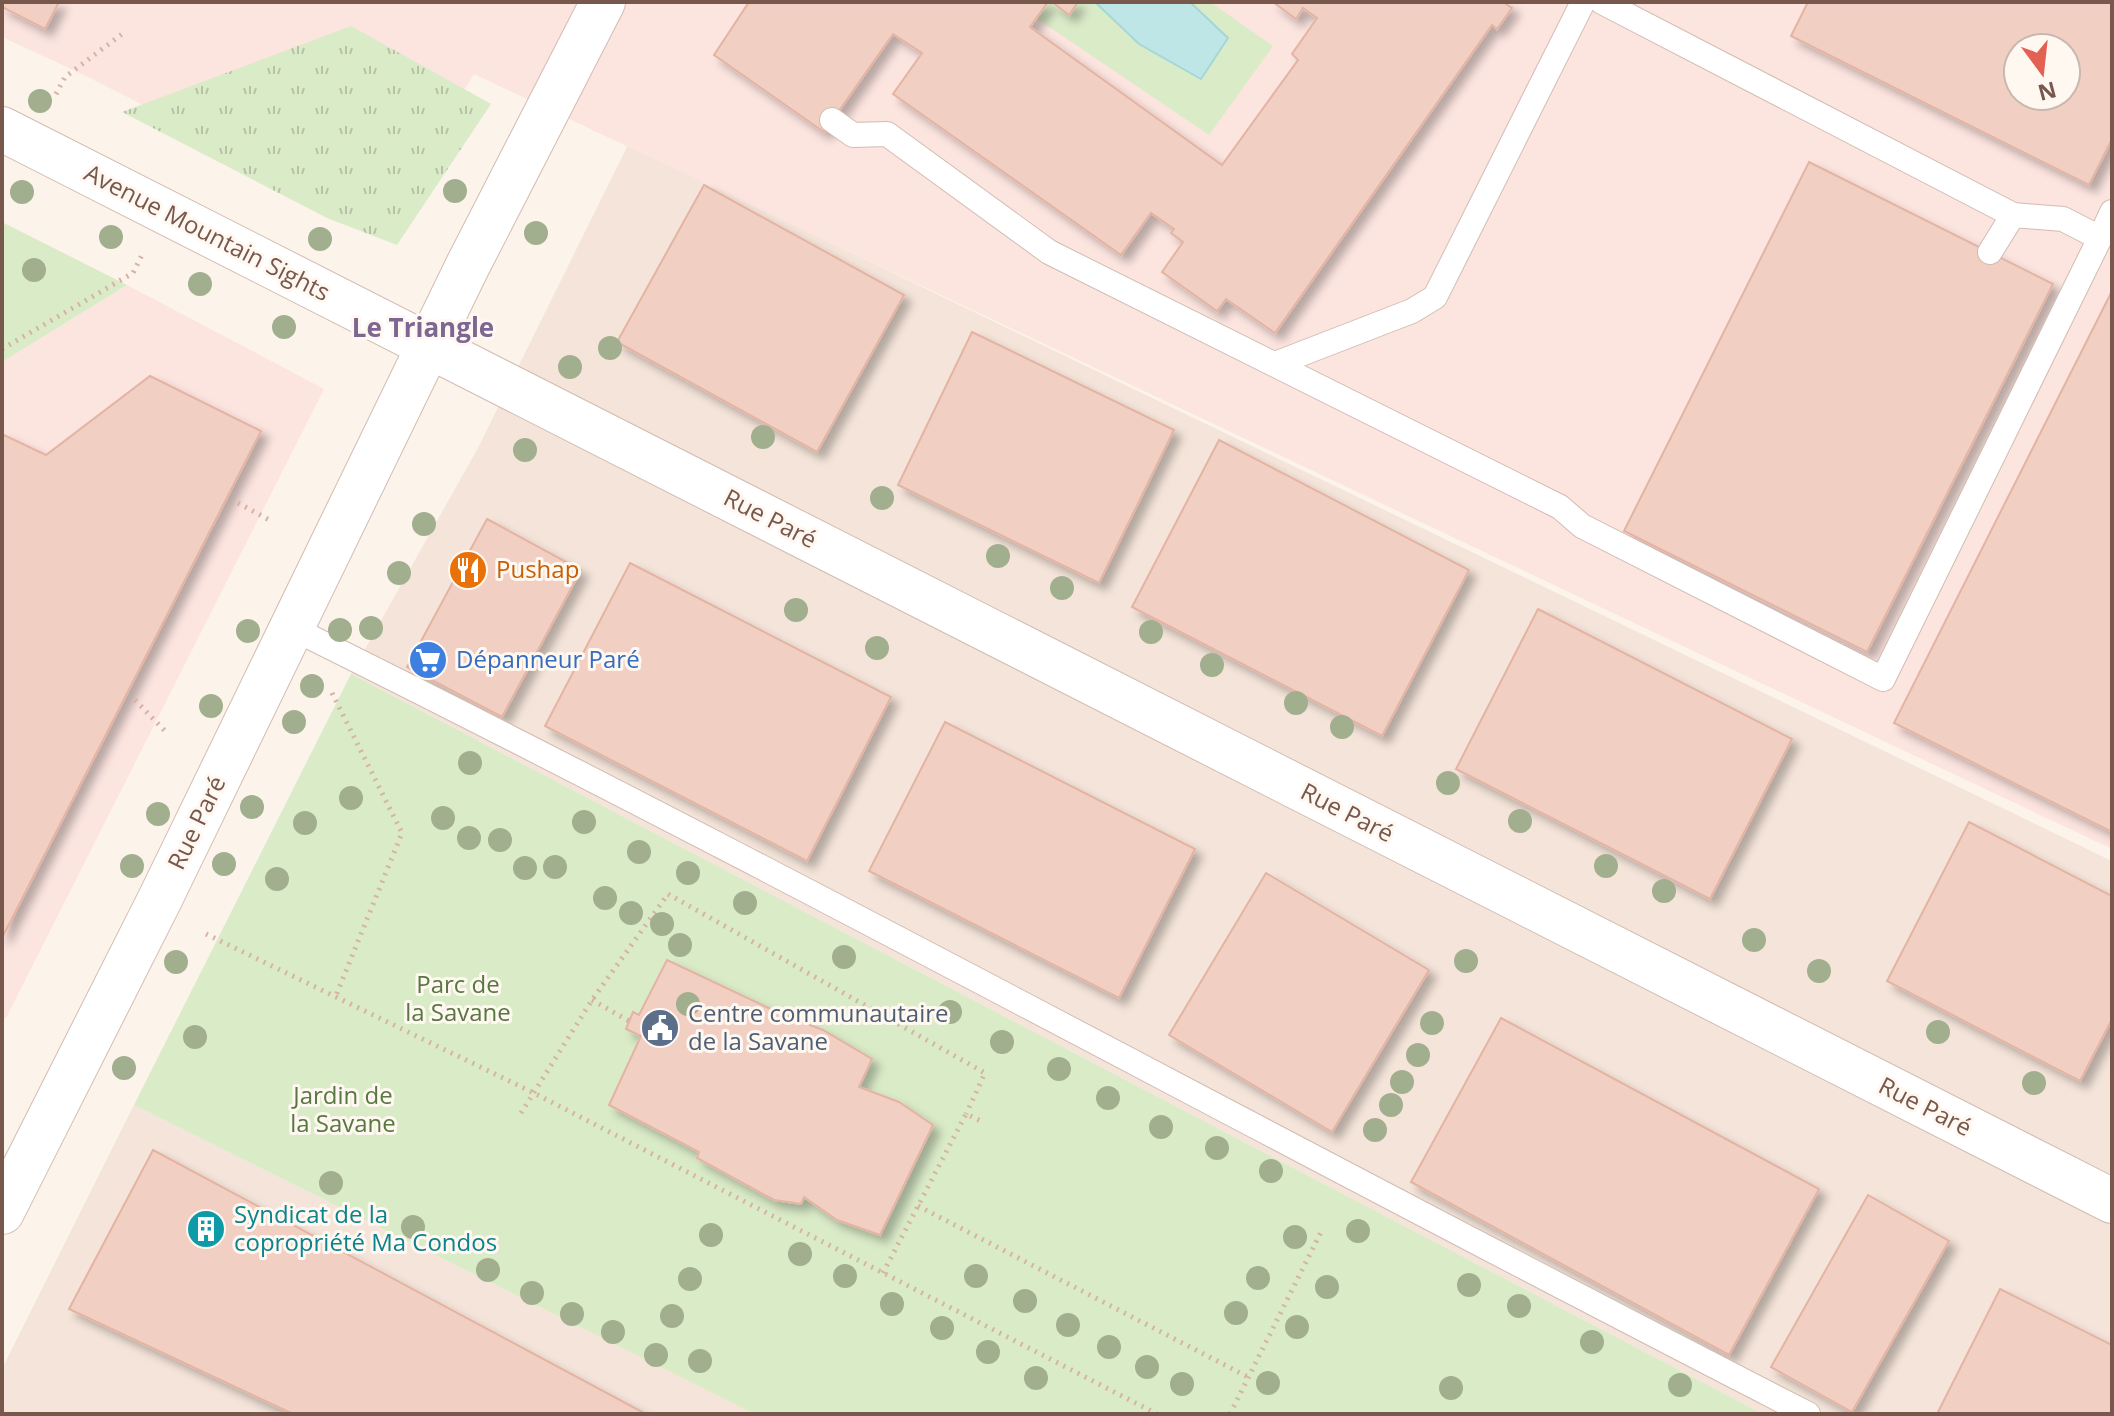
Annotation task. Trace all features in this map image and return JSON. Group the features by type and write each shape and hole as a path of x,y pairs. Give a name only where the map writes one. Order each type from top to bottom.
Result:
{"street":[{"name":"Rue Paré","path":"2,1212 292,628 591,6"},
{"name":"Avenue Mountain Sights","path":"2,129 583,424"},
{"name":"Rue Paré","path":"583,424 2112,1201"}],"lane":[{"path":"1275,364 1412,311 1435,297 1583,2"},
{"path":"1602,2 2013,215 2063,219 2100,238"},
{"path":"832,120 853,135 887,134 1049,252 1560,507 1582,526 1883,679 2112,212"},
{"path":"1990,252 2013,215"},
{"path":"292,628 919,948 1458,1234 1808,1414"}],"path":[{"path":"56,94 65,77 126,31"},
{"path":"2,349 133,273"},
{"path":"238,503 273,522"},
{"path":"329,686 402,833 335,998"},
{"path":"135,700 168,734"},
{"path":"521,1113 592,1000 668,894 985,1073 883,1273"},
{"path":"206,934 532,1092 1157,1414"},
{"path":"592,1000 629,1021"},
{"path":"966,1114 983,1122"},
{"path":"918,1206 1248,1377"},
{"path":"1230,1414 1322,1230"},
{"path":"1141,1414 1144,1407"}],"shaded area":[{"path":"2,2 2112,2 2112,849 474,74 380,225 84,75 2,37"},
{"path":"628,145 2112,861 2112,1414 1763,1414 351,674 478,448"},
{"path":"127,285 324,389 6,1018 2,1017 2,362"},
{"path":"134,1105 755,1414 2,1414 2,1369"}],"green space":[{"path":"1048,2 1069,14 1078,2 1210,2 1273,46 1209,135 1036,18"},
{"path":"351,26 491,104 397,245 327,218 122,112"},
{"path":"2,222 127,285 2,362"},
{"name":"Parc de la Savane","path":"351,674 1763,1414 755,1414 134,1105"}],"water":[{"path":"1095,2 1190,2 1228,38 1201,79 1139,44"}],"building":[{"path":"2,2 59,2 45,29 2,7"},
{"path":"749,2 1048,2 1030,27 1222,165 1298,60 1292,54 1317,18 1303,8 1296,19 1273,2 1503,2 1512,8 1497,29 1492,25 1275,333 1226,299 1217,311 1162,272 1183,242 1171,233 1174,229 1151,213 1121,255 893,94 922,53 893,34 824,132 714,55"},
{"path":"1052,2 1078,2 1069,15"},
{"path":"1808,2 2112,2 2112,139 2089,185 1791,36"},
{"path":"1809,162 2053,284 1867,652 1624,531"},
{"path":"704,185 904,295 817,452 617,342"},
{"path":"2112,291 2112,832 1894,723"},
{"path":"972,332 1174,430 1099,583 898,485"},
{"path":"150,376 261,431 2,938 2,434 46,455"},
{"path":"1219,440 1469,570 1382,736 1132,607"},
{"path":"487,519 581,570 502,717 407,667"},
{"path":"630,563 891,697 807,861 545,726"},
{"path":"1538,609 1792,739 1710,899 1456,769"},
{"path":"945,722 1195,849 1119,998 869,871"},
{"path":"1969,822 2112,896 2112,1019 2080,1081 1887,981"},
{"path":"1266,873 1429,970 1332,1132 1169,1035"},
{"path":"667,960 777,1012 823,1030 872,1059 859,1087 899,1102 933,1125 880,1235 837,1220 804,1197 801,1204 774,1200 697,1158 699,1152 609,1105 641,1036 626,1029 633,1012 639,1015"},
{"path":"1501,1018 1819,1189 1729,1355 1411,1182"},
{"name":"Syndicat de la copropriété Ma Condos","path":"153,1150 646,1414 293,1414 69,1309"},
{"path":"1868,1195 1949,1241 1852,1412 1771,1367"},
{"path":"2000,1289 2112,1345 2112,1414 1937,1414"}],"place":[{"name":"Pushap","path":"468,570"},
{"name":"Dépanneur Paré","path":"428,660"},
{"name":"Centre communautaire de la Savane","path":"660,1028"},
{"name":"Syndicat de la copropriété Ma Condos","path":"206,1229"}],"district":[{"name":"Le Triangle","path":"423,328"}],"park label":[{"name":"Jardin de la Savane","path":"343,1110"}]}
